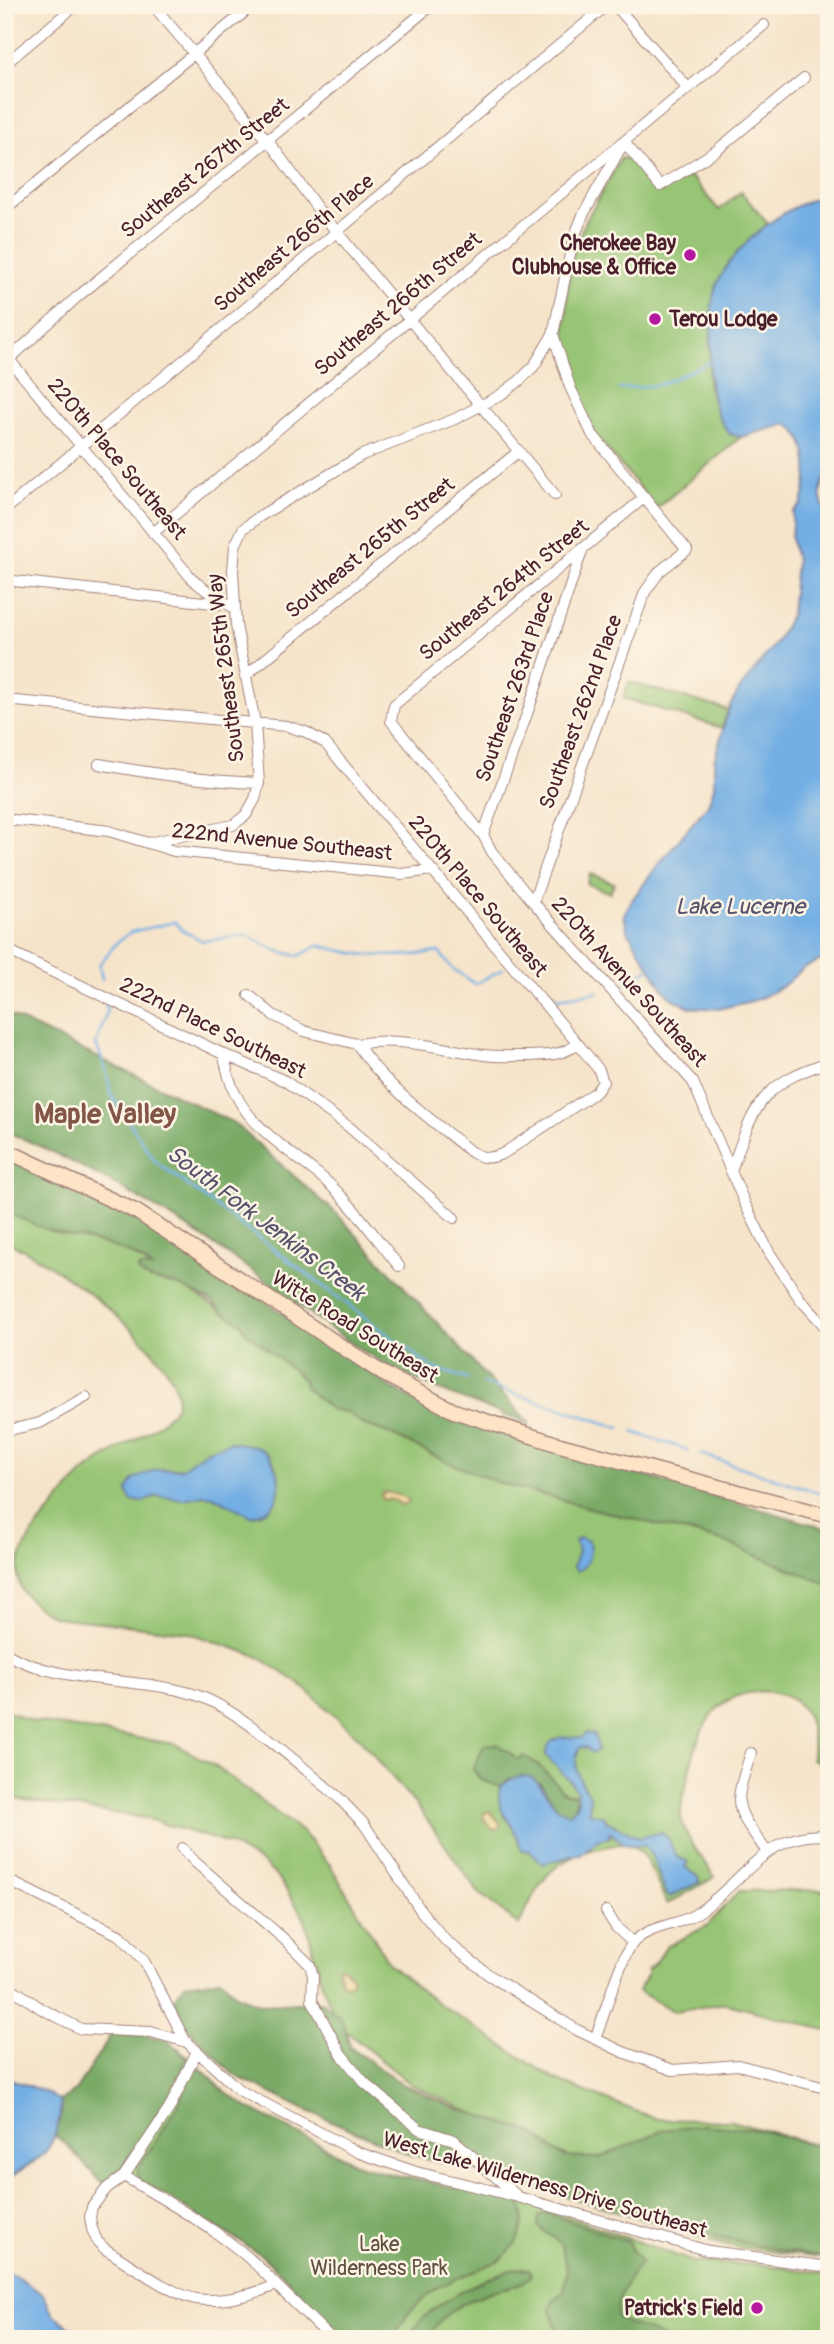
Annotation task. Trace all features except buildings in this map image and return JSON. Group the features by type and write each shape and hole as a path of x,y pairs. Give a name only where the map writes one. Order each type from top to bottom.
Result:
{"street":[{"path":"5,64 76,5"},
{"path":"153,5 555,495"},
{"path":"5,209 253,5"},
{"name":"Southeast 267th Street","path":"6,360 76,298 432,5"},
{"name":"Southeast 266th Place","path":"5,510 607,5"},
{"path":"615,5 688,88"},
{"name":"Southeast 266th Street","path":"153,533 764,25"},
{"path":"624,142 660,186 716,151 804,78"},
{"name":"Southeast 265th Way","path":"148,843 233,825 251,808 259,783 255,723 235,608 233,557 239,537 251,522 362,455 455,419 481,406 519,381 534,366 553,334 565,271 576,233 624,142"},
{"path":"553,334 570,387 592,434 645,497"},
{"name":"220th Place Southeast","path":"6,360 83,447 193,580 235,608"},
{"name":"Southeast 265th Street","path":"245,676 519,451"},
{"name":"Southeast 262nd Place","path":"533,902 645,592 660,571 687,550 645,497"},
{"name":"Southeast 264th Street","path":"390,714 394,705 645,497"},
{"name":"Southeast 263rd Place","path":"483,835 582,551"},
{"path":"5,580 211,601 235,608"},
{"path":"5,700 255,723"},
{"name":"220th Avenue Southeast","path":"390,714 394,727 483,835 492,852 533,902 693,1082 731,1171 781,1274 829,1331"},
{"name":"220th Place Southeast","path":"255,723 296,728 330,748 578,1044 599,1070 603,1082 596,1092 504,1153 489,1158 471,1152 415,1106 368,1062 357,1044"},
{"path":"99,764 161,775 259,783"},
{"name":"222nd Avenue Southeast","path":"5,819 109,831 174,851 402,874 432,870"},
{"name":"222nd Place Southeast","path":"5,949 285,1081 320,1104 454,1218"},
{"path":"249,995 273,1015 304,1031 357,1044 379,1041 421,1044 506,1056 556,1055 578,1044"},
{"path":"223,1054 235,1095 248,1113 281,1146 326,1182 362,1220 399,1266"},
{"path":"731,1171 753,1112 768,1094 776,1086 800,1073 829,1062"},
{"name":"Witte Road Southeast","path":"5,1150 136,1212 382,1373 454,1410 561,1446 829,1516"},
{"path":"5,1431 40,1423 86,1397"},
{"path":"5,1653 37,1668 195,1694 235,1715 351,1810 364,1824 426,1918 452,1947 489,1975 577,2030 673,2070 738,2065 829,2089"},
{"path":"751,1753 737,1805 743,1819 767,1852"},
{"path":"596,2039 632,1943 646,1933 693,1916 767,1852 794,1839 829,1836"},
{"path":"182,1848 310,1965 313,1976 312,2000 341,2054 364,2082 419,2129 454,2140 519,2197"},
{"path":"5,1879 121,1936 144,1961 187,2042"},
{"path":"606,1911 616,1927 632,1943"},
{"name":"West Lake Wilderness Drive Southeast","path":"5,1984 42,2009 81,2029 151,2032 187,2042 239,2090 358,2152 416,2172 519,2197 709,2251 829,2267"},
{"path":"197,2051 169,2109 124,2176 100,2196 92,2207 90,2217 94,2236 105,2249 197,2299 218,2299 253,2293 276,2284"},
{"path":"124,2176 248,2256 332,2339"}],"green space":[{"path":"621,158 631,159 660,192 690,176 719,210 741,192 768,224 735,255 714,294 708,384 730,434 741,437 657,508 594,434 583,410 565,334 570,262 584,224"},
{"path":"629,682 728,710 722,728 623,698"},
{"path":"590,874 614,883 610,893 587,884"},
{"path":"5,1013 234,1123 337,1214 530,1424 447,1393 387,1365 335,1332 182,1224 96,1174 5,1131"},
{"path":"5,1157 135,1217 177,1242 395,1390 446,1417 829,1529 829,1585 719,1540 497,1482 445,1461 386,1432 362,1424 347,1412 330,1409 305,1387 304,1381 295,1372 213,1302 177,1285 149,1279 139,1273 138,1267 152,1268 117,1248 51,1231 5,1212"},
{"path":"5,1189 70,1216 247,1327 428,1451 497,1482 719,1540 829,1585 829,1767 812,1759 810,1723 797,1703 774,1693 748,1693 735,1697 715,1711 701,1733 681,1806 685,1831 715,1877 667,1904 649,1866 636,1848 621,1844 587,1851 560,1864 550,1873 541,1883 519,1925 478,1892 421,1811 360,1739 300,1684 257,1656 186,1632 55,1617 37,1607 19,1584 18,1571 20,1558 36,1529 82,1475 96,1463 162,1422 176,1404 174,1385 161,1361 138,1336 79,1286 24,1250 5,1242"},
{"path":"5,1710 31,1721 175,1744 215,1766 302,1832 330,1865 390,1965 439,2004 556,2080 656,2119 731,2121 829,2148 829,2259 736,2247 701,2238 624,2210 645,2192 412,2085 347,2032 334,2014 323,1988 305,1919 280,1880 265,1865 229,1844 145,1818 18,1799 5,1794"},
{"path":"497,1744 519,1760 523,1756 535,1763 565,1793 578,1795 573,1812 569,1815 559,1811 540,1783 510,1778 500,1787 480,1779 473,1770 484,1745"},
{"path":"829,1890 829,2031 724,2003 675,2012 638,1991 647,1976 647,1970 655,1964 666,1947 707,1926 739,1891"},
{"path":"221,1979 237,1996 261,2005 322,2002 342,2019 351,2048 402,2084 449,2105 531,2132 564,2157 599,2158 663,2130 704,2125 760,2130 829,2149 829,2259 753,2245 651,2221 409,2154 301,2108 234,2075 183,2024 174,1999 185,1984"},
{"path":"135,2033 166,2040 188,2057 167,2099 118,2173 107,2183 101,2182 66,2144 55,2136 61,2113 60,2101 76,2090 111,2035"},
{"name":"Lake Wilderness Park","path":"111,2035 178,2048 226,2093 250,2109 363,2167 551,2210 694,2262 766,2265 829,2274 829,2339 341,2339 281,2273 259,2253 121,2169 116,2176 55,2136 61,2113 60,2101 76,2090"},
{"path":"195,2063 226,2093 250,2109 358,2165 520,2201 523,2226 517,2241 500,2260 438,2287 409,2312 393,2339 346,2339 338,2335 259,2253 139,2180 137,2169 177,2108"},
{"path":"546,2213 630,2242 632,2250 641,2262 621,2295 617,2317 667,2339 561,2339 550,2310 554,2299 564,2292 567,2271 561,2244 538,2226 539,2216"},
{"path":"520,2268 529,2269 531,2275 523,2282 495,2290 463,2304 438,2323 431,2339 409,2339 426,2316 457,2294 491,2277"}],"sand":[{"path":"387,1492 407,1498 409,1502 402,1505 394,1500 382,1499 381,1494"},
{"path":"490,1811 500,1823 496,1830 483,1818 484,1813"},
{"path":"341,1967 352,1976 349,1985 343,1984 337,1969"}],"water":[{"name":"Lake Lucerne","path":"829,195 829,470 823,482 821,498 829,514 829,956 804,968 783,986 759,999 719,1009 689,1007 672,998 663,989 627,930 624,914 657,866 708,805 714,787 714,761 729,708 739,690 778,640 791,614 796,561 791,538 793,512 801,505 807,473 805,449 801,439 787,424 741,437 730,434 717,414 710,382 714,293 731,260 760,231 794,208"},
{"path":"230,1442 258,1448 270,1457 274,1464 279,1479 278,1495 268,1510 251,1516 213,1496 204,1495 183,1499 157,1496 143,1502 131,1501 127,1491 134,1479 155,1470 182,1468 206,1451"},
{"path":"580,1538 588,1541 590,1554 584,1566 577,1571 573,1567 578,1551 575,1541"},
{"path":"587,1733 595,1735 598,1749 594,1753 580,1747 576,1766 590,1795 589,1813 605,1816 606,1821 639,1838 661,1832 668,1838 676,1856 688,1862 685,1867 699,1877 700,1882 669,1897 653,1858 644,1845 626,1845 609,1832 610,1837 598,1840 583,1853 543,1864 530,1851 522,1850 500,1807 500,1787 514,1778 533,1778 559,1809 569,1814 576,1806 576,1790 546,1755 547,1748 559,1738 582,1738"},
{"path":"5,2077 45,2092 60,2101 60,2118 53,2139 42,2155 5,2182"},
{"path":"5,2270 43,2294 53,2314 70,2327 95,2339 5,2339"}],"waterway":[{"path":"619,389 659,385 710,362"},
{"name":"South Fork Jenkins Creek","path":"102,979 99,965 118,941 131,932 175,922 182,930 203,941 247,935 277,951 299,956 319,945 379,956 439,952 452,968 475,984 503,969"},
{"name":"South Fork Jenkins Creek","path":"618,989 649,969"},
{"name":"South Fork Jenkins Creek","path":"524,972 559,998 598,992"},
{"name":"South Fork Jenkins Creek","path":"106,1005 107,1012 96,1044 106,1070 111,1095 155,1161 433,1368 468,1379"},
{"name":"South Fork Jenkins Creek","path":"482,1383 620,1428"},
{"name":"South Fork Jenkins Creek","path":"633,1432 688,1450"},
{"name":"South Fork Jenkins Creek","path":"700,1454 829,1496"}],"place":[{"name":"Cherokee Bay Clubhouse & Office","path":"690,255"},
{"name":"Terou Lodge","path":"655,319"},
{"name":"Patrick's Field","path":"757,2308"}],"district":[{"name":"Maple Valley","path":"105,1114"}]}
